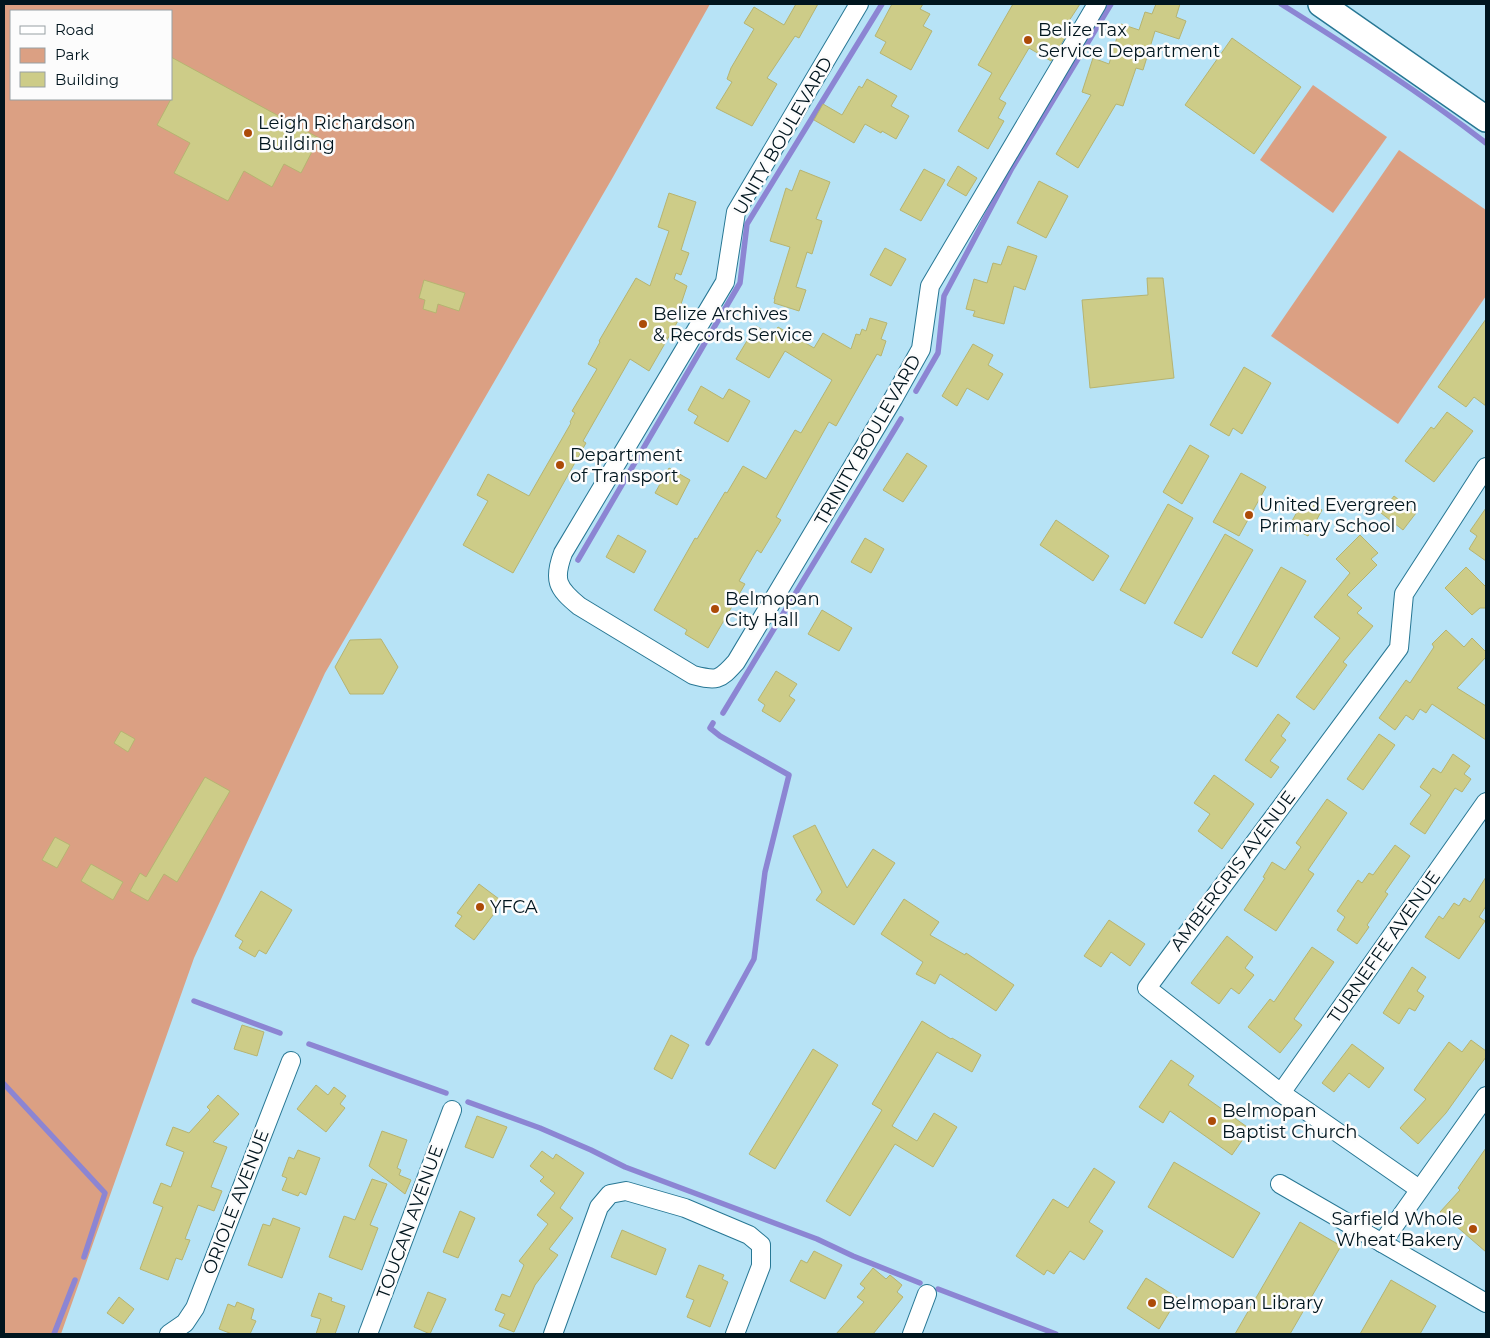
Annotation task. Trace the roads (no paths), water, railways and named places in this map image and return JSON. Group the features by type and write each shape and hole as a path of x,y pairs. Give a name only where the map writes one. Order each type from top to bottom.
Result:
{"main road":[{"path":"1321,4 1486,119"}],"street":[{"name":"UNITY BOULEVARD","path":"715,680 693,676 579,606 565,594 558,582 558,566 563,553 725,282 736,212 859,4"},
{"name":"TRINITY BOULEVARD","path":"715,680 726,673 736,662 893,400 921,349 930,286 1097,4"},
{"name":"AMBERGRIS AVENUE","path":"1419,1189 1281,1093 1147,988 1399,648 1404,594 1486,467"},
{"name":"TURNEFFE AVENUE","path":"1281,1093 1486,802"},
{"name":"ORIOLE AVENUE","path":"169,1334 185,1323 195,1308 290,1060"},
{"path":"1382,1243 1486,1096"},
{"name":"TOUCAN AVENUE","path":"368,1334 452,1110"},
{"path":"1280,1184 1486,1304"},
{"path":"553,1334 599,1207 610,1194 626,1191 684,1208 749,1235 761,1245 761,1266 735,1334"},
{"path":"912,1334 927,1294"}],"waterway":[{"path":"578,560 740,283 747,224 882,4"},
{"path":"916,391 938,353 944,296 1012,168 1111,4"},
{"path":"1281,4 1385,71 1486,143"},
{"path":"723,713 901,419"},
{"path":"708,1043 754,959 765,872 789,775 720,736 710,728 713,723"},
{"path":"194,1001 280,1033"},
{"path":"309,1044 446,1093"},
{"path":"4,1084 105,1193 84,1257"},
{"path":"468,1102 540,1128 625,1167 817,1239 920,1283"},
{"path":"54,1334 75,1280"},
{"path":"938,1289 1056,1334"}],"place":[{"name":"Belize Tax Service Department","path":"1028,40"},
{"name":"Leigh Richardson Building","path":"248,133"},
{"name":"Belize Archives & Records Service","path":"643,324"},
{"name":"Department of Transport","path":"560,465"},
{"name":"United Evergreen Primary School","path":"1249,515"},
{"name":"Belmopan City Hall","path":"715,609"},
{"name":"YFCA","path":"480,907"},
{"name":"Belmopan Baptist Church","path":"1212,1121"},
{"name":"Sarfield Whole Wheat Bakery","path":"1473,1229"},
{"name":"Belmopan Library","path":"1152,1303"}]}
